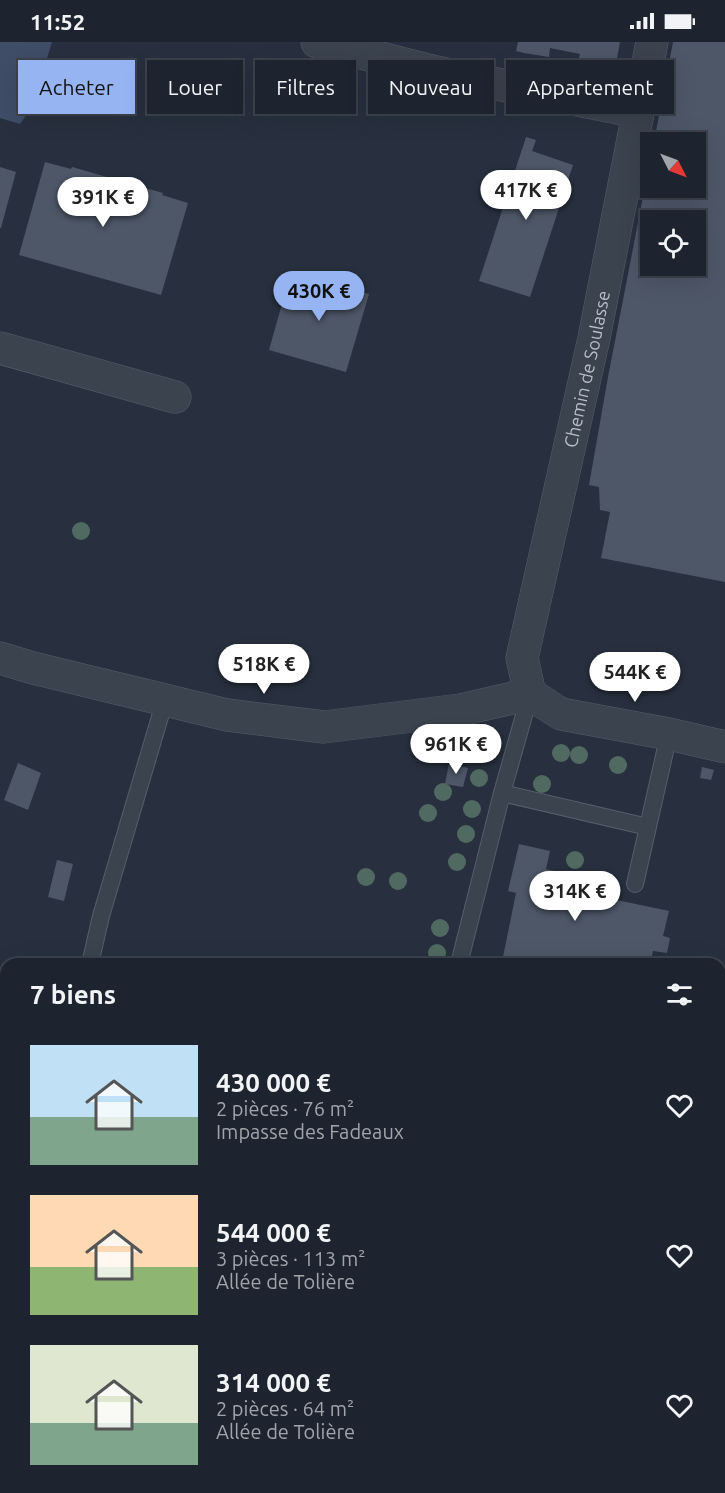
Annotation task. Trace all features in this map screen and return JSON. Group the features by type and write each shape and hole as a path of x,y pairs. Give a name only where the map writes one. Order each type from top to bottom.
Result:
{"street":[{"path":"316,42 436,72 506,86"},
{"name":"Chemin de Soulasse","path":"648,60 652,42"},
{"name":"Chemin de Soulasse","path":"530,694 522,658 594,338 638,114"},
{"path":"0,348 175,397"},
{"path":"0,658 228,715 324,727 460,710 530,694 561,714 725,747"}],"lane":[{"path":"461,958 502,793 530,694"},
{"path":"91,958 101,916 165,700"},
{"path":"635,884 669,734"},
{"path":"502,793 648,827"}],"water":[{"path":"0,42 52,42 46,60 18,60 18,114 27,114 20,124 0,118"}],"building":[{"path":"518,42 620,42 617,60 578,60 580,54 550,48 549,57 516,51"},
{"path":"673,42 725,42 725,582 601,558 610,512 600,510 599,487 589,485 640,212 640,276 706,276 706,210 640,210 643,198 706,198 706,132 656,132 659,114 674,114 674,60 670,60"},
{"path":"526,137 536,140 532,151 573,165 530,297 479,281"},
{"path":"45,162 71,169 72,167 163,193 162,195 188,203 161,295 19,255"},
{"path":"0,167 16,172 1,228 0,228"},
{"path":"291,272 369,294 346,372 269,350"},
{"path":"18,763 41,773 28,810 4,800"},
{"path":"449,763 468,768 463,787 445,784"},
{"path":"702,767 714,770 711,780 700,778"},
{"path":"519,844 550,851 546,869 563,873 558,892 597,900 598,896 669,911 663,936 670,938 667,953 653,951 651,958 501,958 503,957 516,893 508,891"},
{"path":"57,860 73,864 64,901 48,897"}]}
